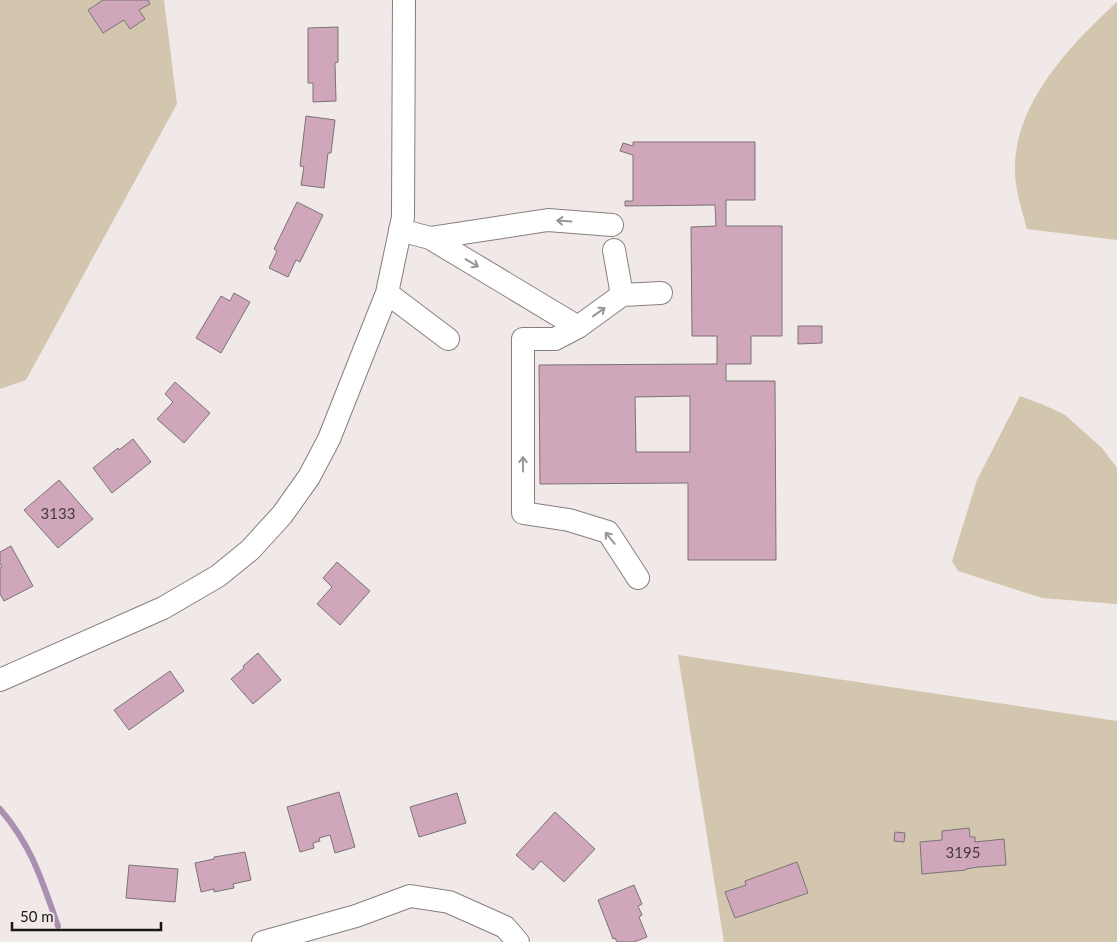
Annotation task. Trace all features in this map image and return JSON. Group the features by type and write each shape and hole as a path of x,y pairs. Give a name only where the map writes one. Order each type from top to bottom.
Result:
{"street":[{"path":"0,680 163,608 218,576 250,550 282,515 309,477 328,439 387,293 403,217 404,0"},
{"path":"430,238 548,220 612,225"},
{"path":"400,230 430,238 578,327"},
{"path":"614,250 622,295"},
{"path":"387,293 448,339"},
{"path":"638,578 608,532 569,520 523,513 523,339 555,339 578,327 622,295 661,293"},
{"path":"263,942 356,916 410,896 449,902 505,927 518,942"}],"shaded area":[{"path":"0,0 164,0 177,104 26,380 0,389"},
{"path":"1117,2 1117,240 1027,229 1016,184 1015,157 1021,131 1031,106 1044,82 1079,39"},
{"path":"1020,396 1065,415 1102,448 1117,468 1117,604 1042,598 958,571 952,561 977,480"},
{"path":"678,655 1117,721 1117,942 724,942"}],"building":[{"path":"103,0 148,0 150,4 139,10 145,19 130,29 124,20 103,33 88,10"},
{"path":"338,27 338,62 335,63 336,101 313,102 313,83 308,83 308,28"},
{"path":"306,116 335,120 331,153 328,153 324,188 301,185 304,167 300,166"},
{"path":"633,142 755,142 755,200 726,200 726,226 782,226 782,336 751,336 751,364 726,364 726,381 775,381 776,560 688,560 688,483 540,484 539,365 717,364 717,336 692,336 691,227 716,226 715,205 625,206 625,201 633,201 633,155 620,151 623,143 633,146","holes":["690,396 690,452 636,452 635,397"]},
{"path":"297,202 323,215 300,262 296,260 288,277 269,268 277,251 274,249"},
{"path":"234,293 250,302 221,353 196,338 221,296 230,301"},
{"path":"798,326 822,326 822,343 798,344"},
{"path":"175,382 210,413 184,443 157,419 173,402 165,394"},
{"path":"133,439 151,462 112,493 93,468 118,448 119,450"},
{"path":"59,480 93,519 58,548 24,510"},
{"path":"11,546 33,586 4,601 0,594 0,568 2,567 0,564 0,552"},
{"path":"337,562 370,591 340,625 317,604 332,587 323,578"},
{"path":"258,653 281,680 253,704 231,679"},
{"path":"170,671 184,691 129,730 114,710"},
{"path":"339,792 355,847 335,853 330,835 319,838 320,841 313,843 314,848 300,852 287,807"},
{"path":"457,793 466,823 419,837 410,807"},
{"path":"555,812 595,849 564,882 541,861 533,870 516,855"},
{"path":"969,828 970,837 975,837 975,842 1004,839 1006,865 922,874 920,842 942,840 942,831"},
{"path":"895,832 905,833 904,842 894,841"},
{"path":"245,852 251,880 233,884 234,888 214,892 214,889 201,892 195,863 214,859 214,857"},
{"path":"797,862 808,893 735,918 725,892 746,885 745,881"},
{"path":"129,865 178,869 175,902 126,898"},
{"path":"634,885 642,904 638,906 642,915 639,917 647,937 634,942 617,942 615,938 613,939 598,900"}],"waterway":[{"path":"0,809 20,837 35,864 58,926"}]}
